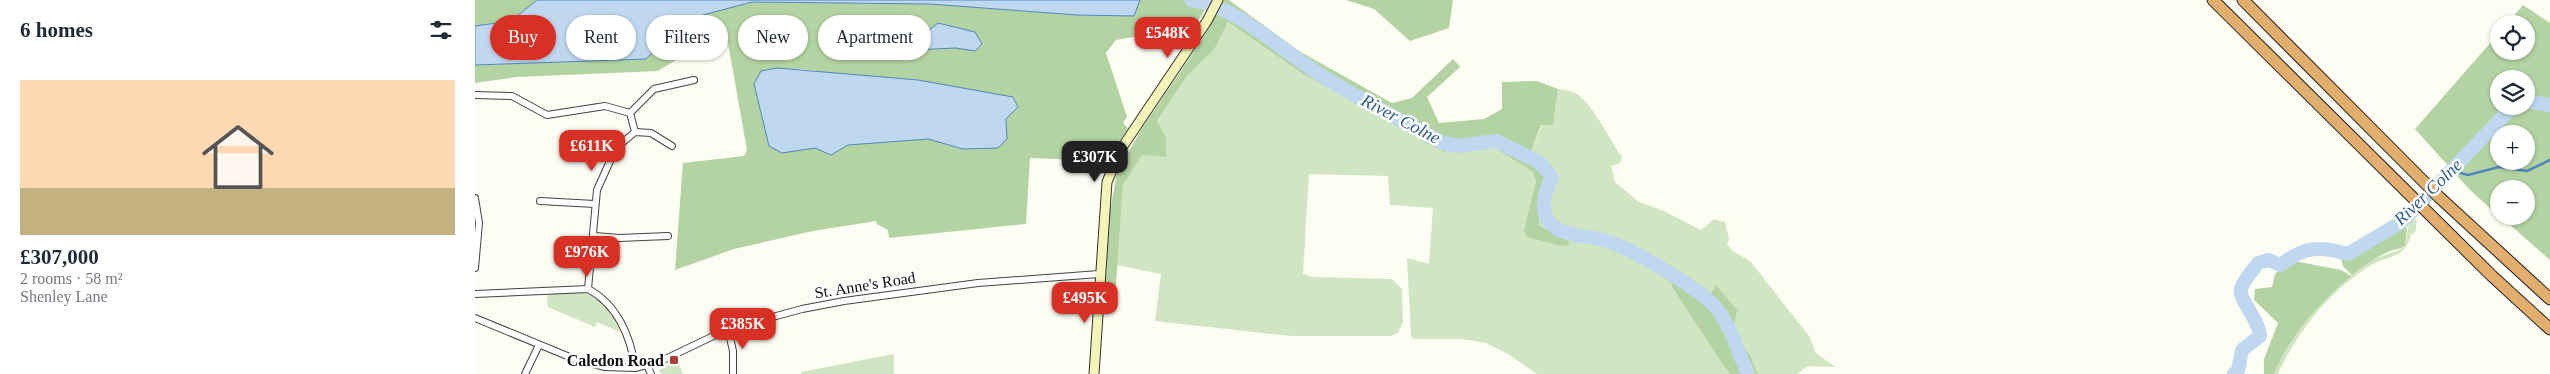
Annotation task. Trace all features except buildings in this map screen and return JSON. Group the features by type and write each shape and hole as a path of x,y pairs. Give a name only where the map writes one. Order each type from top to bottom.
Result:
{"highway":[{"path":"2213,0 2425,211 2550,329"},
{"path":"2243,0 2439,197 2550,299"}],"main road":[{"path":"1094,374 1099,274 1107,182 1110,171 1121,149 1207,21 1218,0"}],"street":[{"path":"630,113 654,89 694,80"},
{"path":"475,94 512,96 542,113 552,115 605,106 630,113"},
{"path":"630,113 635,132"},
{"path":"588,289 595,236 595,204 602,178 617,148 635,132 651,133 672,146"},
{"path":"475,198 479,223 475,268"},
{"path":"541,201 595,204"},
{"path":"595,236 619,238 668,236"},
{"name":"St. Anne's Road","path":"475,318 593,365 635,368 647,365 728,329 787,313 844,301 979,283 1099,274"},
{"path":"475,294 588,289 603,298 620,322 631,343 635,368"},
{"path":"728,329 733,351 733,374"},
{"path":"525,374 539,344"},
{"path":"647,365 651,374"}],"green space":[{"path":"475,0 537,0 518,15 490,15 490,24 475,26"},
{"path":"1140,0 1211,0 1190,34 1133,37 1116,40 1106,53 1127,117 1123,123 1128,128 1106,161 1030,158 1026,224 889,238 888,230 877,224 876,221 813,231 734,249 675,270 683,163 744,156 747,150 728,43 728,15 703,15 752,2 930,4 1077,15 1134,16","holes":["777,68 813,70 1006,119 1007,139 963,149 928,139 848,145 831,155 815,148 769,146 764,123 761,71"]},
{"path":"1224,0 1229,0 1299,51 1392,103 1412,98 1453,59 1460,67 1427,97 1439,123 1484,119 1502,109 1502,82 1537,81 1558,89 1553,125 1541,125 1528,160 1549,177 1540,207 1540,226 1568,240 1569,245 1562,246 1527,237 1524,230 1536,181 1532,171 1491,146 1444,152 1427,144 1415,135 1306,76 1228,22 1214,50 1187,76 1157,121 1166,137 1166,157 1142,155 1123,185 1116,285 1114,290 1109,293 1105,290 1110,212 1117,172 1141,130 1203,38"},
{"path":"1346,0 1453,0 1449,28 1410,41 1374,9"},
{"path":"2523,5 2550,23 2550,260 2510,225 2535,225 2535,180 2490,180 2490,208 2470,190 2415,129 2490,43 2490,60 2535,60 2535,15 2515,15"},
{"path":"1228,22 1306,76 1415,135 1427,144 1444,152 1491,146 1532,171 1536,181 1524,230 1568,240 1540,226 1540,207 1549,177 1528,160 1542,125 1553,125 1558,89 1573,92 1587,103 1622,157 1620,163 1611,166 1615,182 1639,202 1662,210 1701,230 1714,219 1725,222 1729,238 1727,244 1733,251 1750,261 1810,337 1815,352 1835,367 1808,366 1797,374 1758,374 1751,357 1733,330 1716,286 1706,303 1695,285 1678,282 1672,287 1729,374 1537,374 1508,354 1486,343 1462,339 1414,339 1411,336 1407,258 1429,264 1433,208 1390,205 1388,176 1309,174 1303,274 1313,277 1392,279 1402,289 1403,322 1398,333 1391,336 1291,336 1155,321 1161,274 1117,265 1123,185 1142,154 1166,137 1157,121 1187,76 1214,50"},
{"path":"636,59 676,60 658,71 517,77 475,83 475,65"},
{"path":"2414,218 2417,221 2415,233 2411,234 2404,249 2394,256 2368,267 2340,288 2315,314 2295,343 2278,374 2274,374 2301,327 2325,298 2367,263 2405,246 2409,224"},
{"path":"2403,225 2407,229 2405,246 2380,256 2352,275 2343,266 2341,259 2353,258"},
{"path":"2289,260 2341,270 2351,276 2307,320 2281,359 2274,374 2264,374 2264,359 2278,323 2254,300 2255,289 2272,287 2275,274"},
{"path":"1673,279 1701,288 1702,298 1706,303 1716,285 1737,310 1733,330 1751,357 1758,374 1729,374 1672,287"},
{"path":"581,292 600,302 610,312 620,332 597,322 595,327 548,307 547,294"},
{"path":"894,354 894,374 801,374 801,372"},
{"path":"677,360 683,374 661,374 659,370"}],"water":[{"path":"537,0 1140,0 1134,16 1077,15 930,4 752,2 703,15 646,15 646,59 636,59 636,15 566,15 566,60 618,60 475,65 475,26 490,24 490,60 556,60 556,15 518,15"},
{"path":"938,23 975,32 982,44 975,51 956,48 931,49 931,29"},
{"path":"777,68 918,80 1013,97 1018,107 1006,119 1007,139 998,148 963,149 928,139 848,145 831,155 815,148 782,153 769,146 754,84 761,71"}],"waterway":[{"name":"River Colne","path":"1191,0 1207,3 1242,20 1322,76 1443,143 1459,146 1496,141 1539,162 1552,177 1544,200 1545,212 1550,223 1555,228 1569,234 1600,239 1618,245 1665,270 1697,291 1722,316 1731,332 1748,374"},
{"name":"River Colne","path":"2535,102 2550,105"},
{"name":"River Colne","path":"2234,374 2238,371 2242,350 2260,336 2256,323 2241,293 2244,283 2258,263 2268,260 2281,265 2297,254 2313,249 2348,254 2403,221 2504,115"},
{"path":"2450,170 2468,175 2499,167 2527,171 2550,160"}],"place":[{"name":"Caledon Road","path":"674,360"}]}
